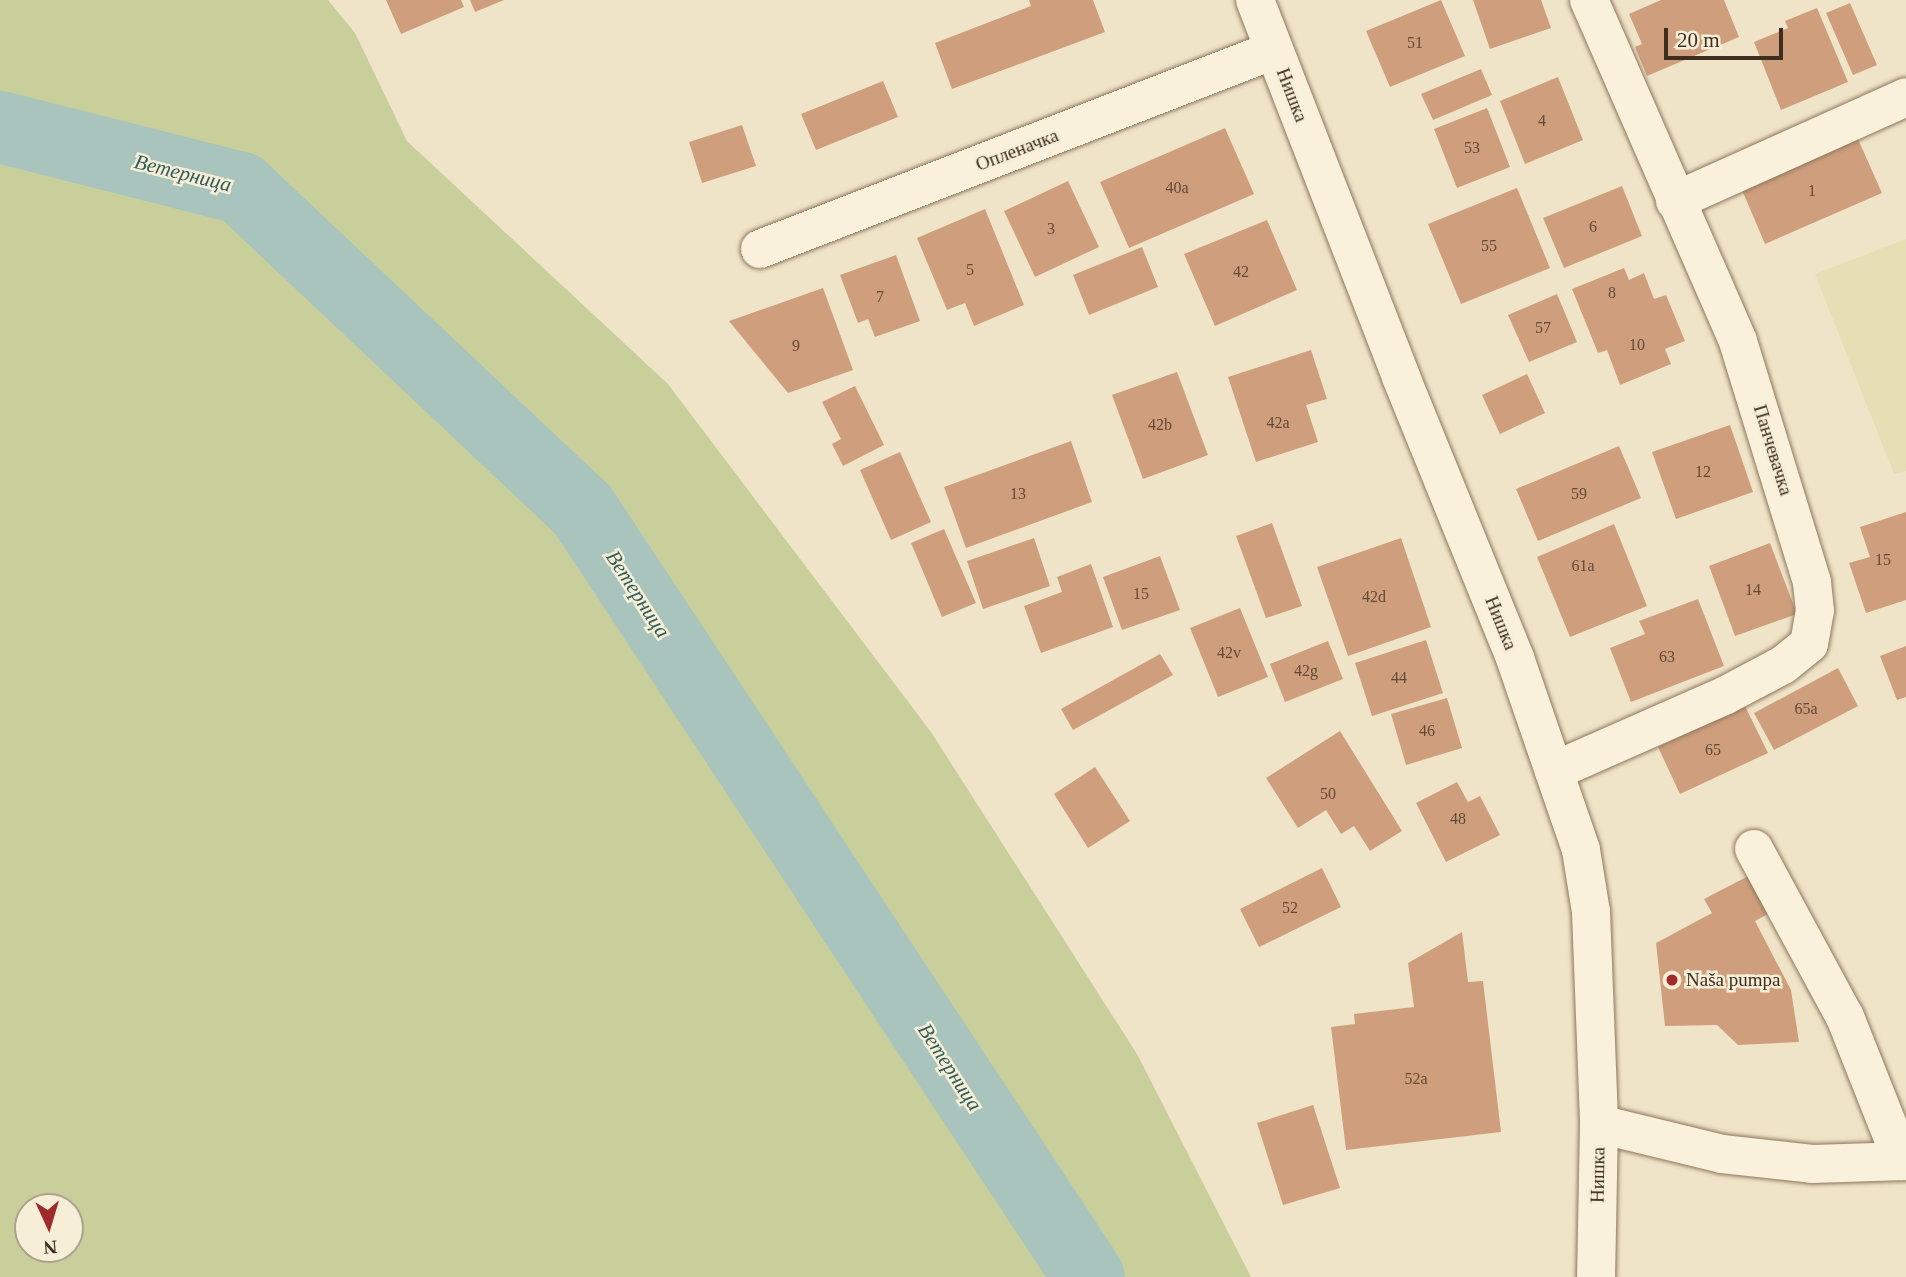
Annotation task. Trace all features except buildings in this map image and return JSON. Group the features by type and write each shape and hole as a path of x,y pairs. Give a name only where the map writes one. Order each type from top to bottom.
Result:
{"street":[{"name":"Нишка","path":"1255,0 1515,657 1581,850 1591,912 1599,1124 1596,1277"},
{"name":"Панчевачка","path":"1554,771 1726,695 1783,665 1809,644 1814,632 1812,582 1755,390 1589,0"},
{"name":"Опленачка","path":"760,249 1274,50"},
{"path":"1675,201 1906,97"},
{"path":"1599,1124 1722,1154 1812,1164 1904,1161 1845,1017 1754,849"}],"shaded area":[{"path":"1906,239 1906,471 1894,474 1815,274"}],"green space":[{"path":"0,0 328,0 355,33 407,141 668,384 931,732 1137,1054 1251,1277 0,1277"}],"waterway":[{"name":"Ветерница","path":"0,127 241,188 582,509 1089,1277"}],"place":[{"name":"Naša pumpa","path":"1672,980"}]}
